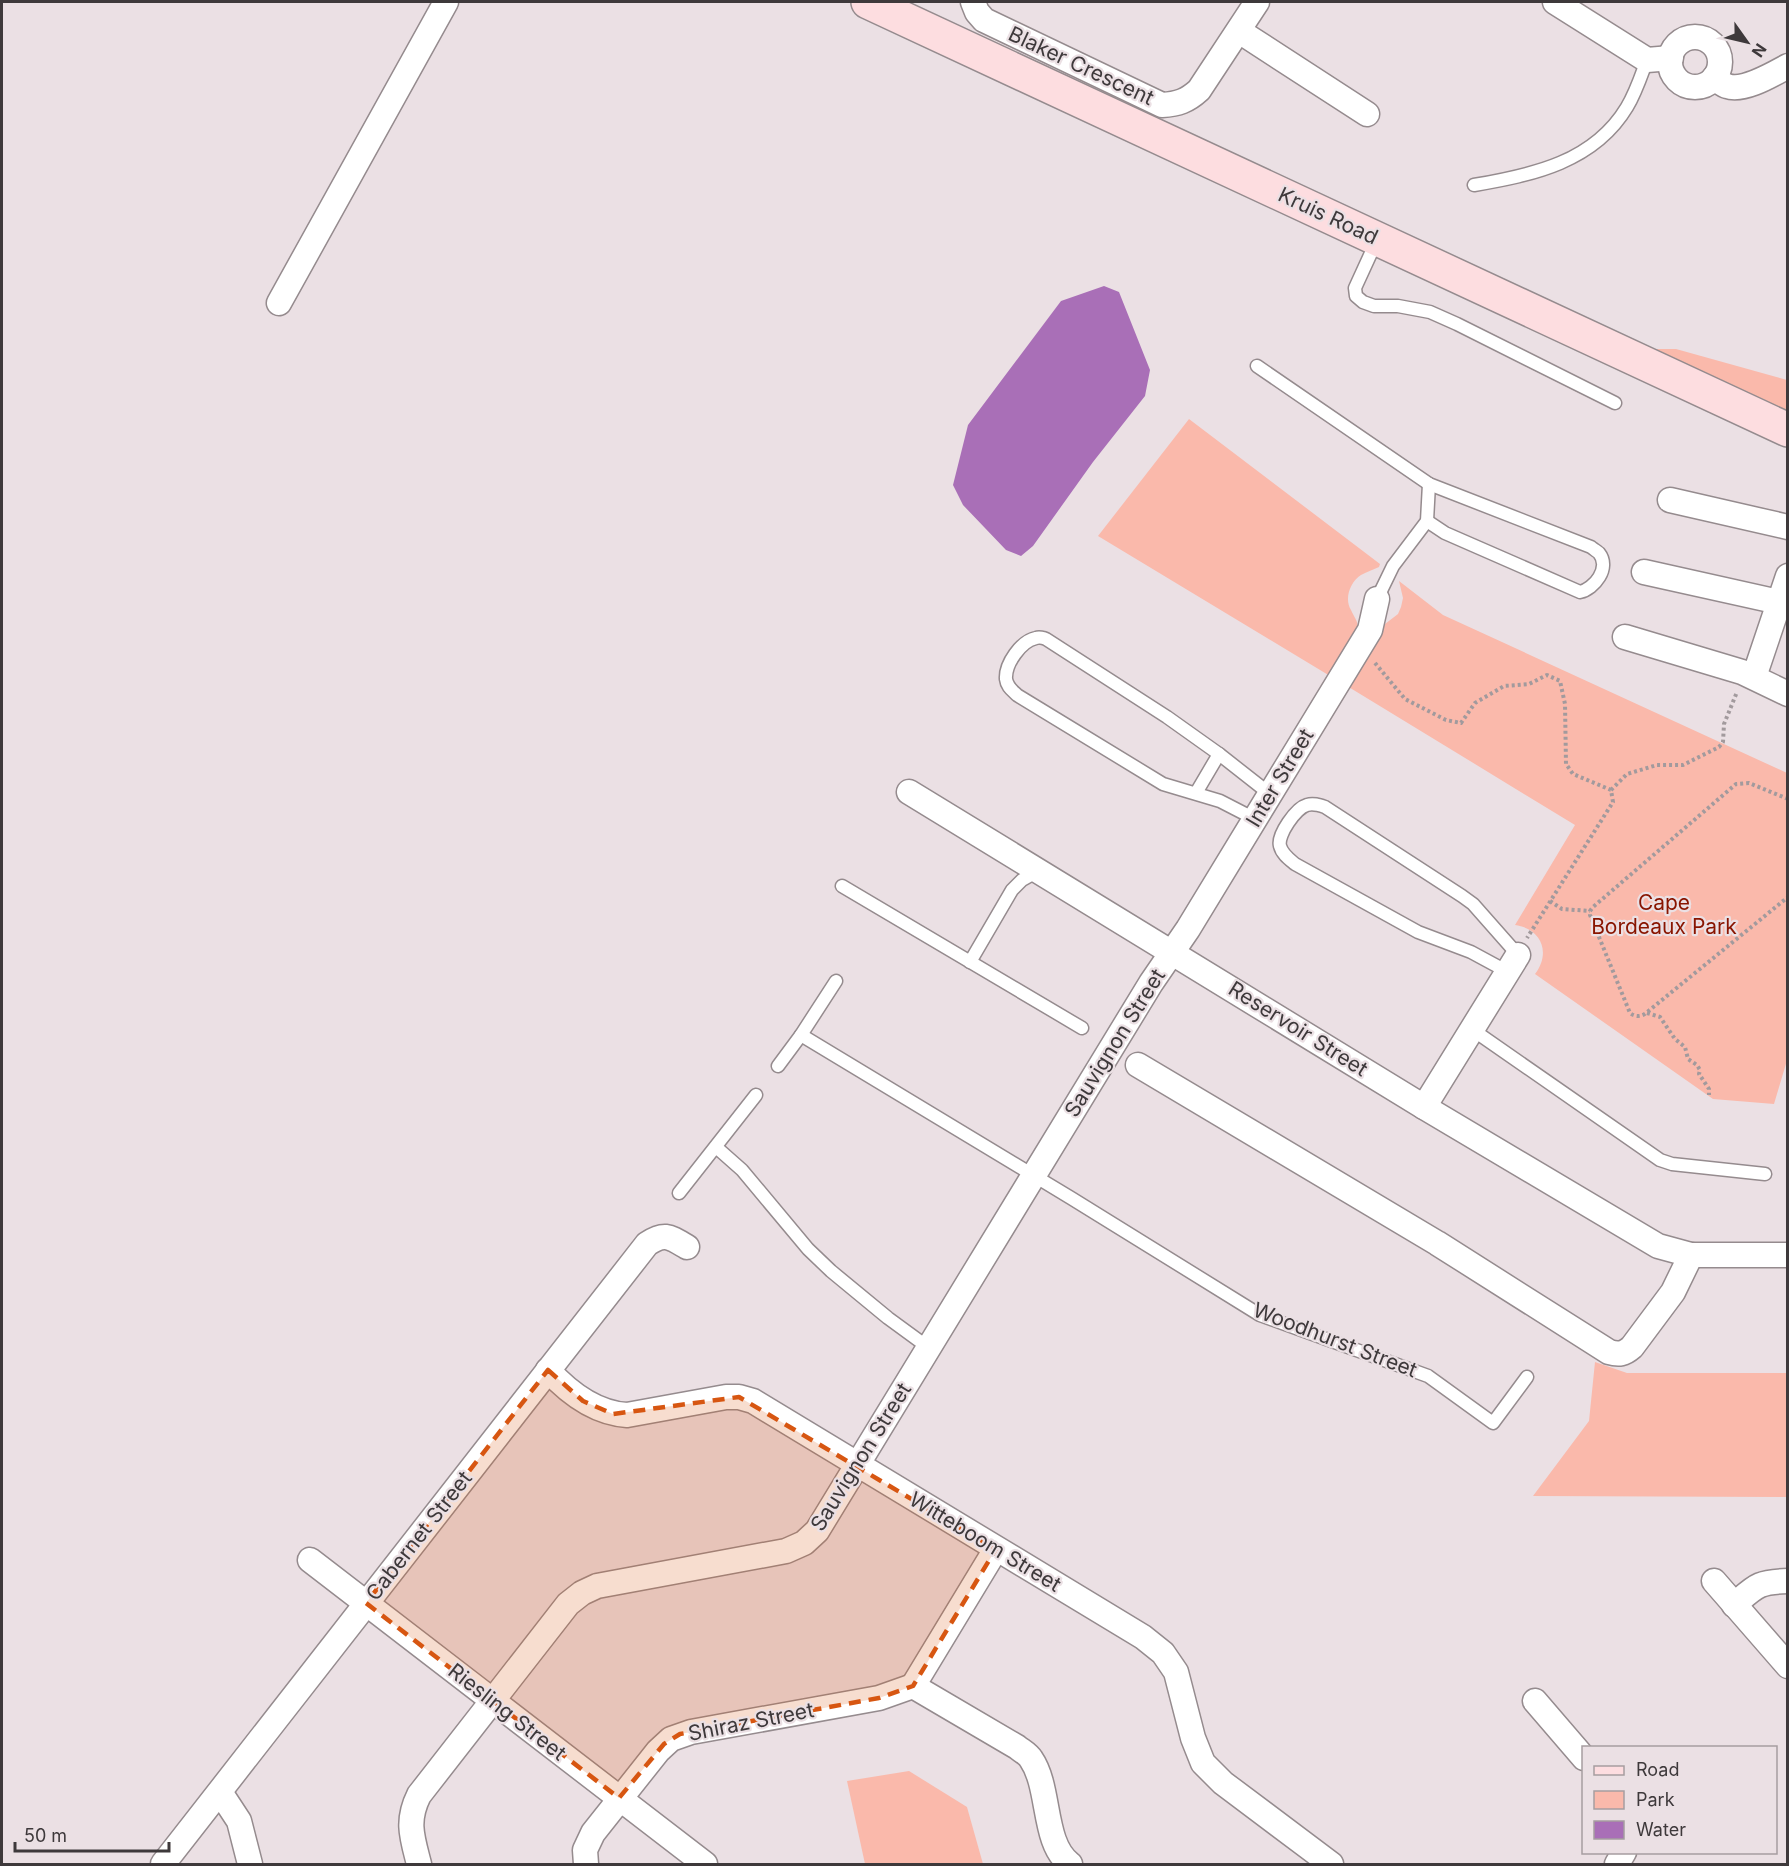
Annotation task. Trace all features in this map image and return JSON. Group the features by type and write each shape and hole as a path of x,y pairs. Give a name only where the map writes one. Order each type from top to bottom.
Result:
{"street":[{"path":"279,303 446,2"},
{"name":"Kruis Road","path":"868,2 1788,430"},
{"name":"Blaker Crescent","path":"973,2 977,12 984,20 995,26 1162,105 1175,104 1188,99 1199,90 1257,2"},
{"path":"1555,2 1647,60 1671,58"},
{"path":"1239,31 1367,114"},
{"path":"1691,37 1708,40 1719,53 1719,70 1714,78 1700,86 1691,86 1676,78 1672,70 1671,58 1676,46 1691,37"},
{"path":"1714,78 1727,86 1743,87 1786,69"},
{"path":"1670,500 1788,527"},
{"path":"1644,572 1784,603"},
{"path":"1754,677 1784,603 1788,576"},
{"name":"Inter Street","path":"1172,952 1370,630 1377,599"},
{"path":"1625,637 1754,677 1788,694"},
{"name":"Reservoir Street","path":"909,792 1424,1107 1658,1246 1691,1255 1788,1256"},
{"name":"Sauvignon Street","path":"419,1864 412,1837 411,1810 419,1795 568,1604 582,1593 597,1586 786,1551 804,1543 817,1532 1172,952"},
{"path":"1424,1107 1513,964"},
{"path":"1138,1065 1437,1243 1618,1355 1632,1347 1673,1292 1691,1255"},
{"name":"Cabernet Street","path":"163,1864 647,1244 660,1236 666,1236 687,1247"},
{"name":"Witteboom Street","path":"548,1370 559,1382 584,1401 613,1414 627,1415 726,1396 753,1401 1143,1637 1159,1648 1176,1672 1195,1744 1203,1762 1212,1774 1331,1864"},
{"path":"996,1549 913,1686 1017,1747 1030,1758 1038,1773 1054,1841 1063,1859 1070,1864"},
{"name":"Riesling Street","path":"310,1560 705,1864"},
{"path":"1714,1581 1788,1666"},
{"path":"1734,1605 1763,1582 1788,1581"},
{"name":"Shiraz Street","path":"586,1864 585,1850 588,1841 619,1798 664,1744 680,1734 879,1698 913,1686"},
{"path":"1535,1701 1582,1756"},
{"path":"220,1792 239,1821 250,1864"}],"lane":[{"path":"1474,185 1543,171 1569,160 1590,147 1610,130 1627,108 1647,60"},
{"path":"1378,239 1355,288 1356,296 1363,302 1374,306 1398,306 1430,312 1615,403"},
{"path":"1257,366 1429,484 1591,547 1599,552 1602,568 1593,587 1580,592 1445,533 1427,521"},
{"path":"1377,599 1393,566 1427,521 1429,484"},
{"path":"1255,819 1220,801 1163,784 1017,695 1006,680 1007,669 1017,652 1027,642 1038,637 1046,639 1167,717 1270,794"},
{"path":"1196,793 1219,754"},
{"path":"1315,804 1325,807 1473,904 1513,964 1470,952 1418,932 1295,864 1285,856 1280,846 1280,836 1295,813 1305,805 1315,804"},
{"path":"970,962 1012,890 1022,880 1038,871"},
{"path":"842,886 1082,1028"},
{"path":"778,1066 836,981"},
{"path":"1473,1030 1660,1160 1672,1164 1765,1174"},
{"path":"801,1035 1034,1175"},
{"path":"679,1192 756,1095"},
{"path":"716,1147 742,1170 808,1249 831,1271 929,1348"},
{"name":"Woodhurst Street","path":"1034,1175 1260,1315 1428,1376 1493,1423 1527,1377"}],"path":[{"path":"1370,659 1378,665 1405,699 1446,720 1461,723 1475,703 1504,686 1529,684 1547,675 1560,681 1565,704 1566,764 1573,774 1611,790"},
{"path":"1611,790 1627,774 1657,765 1683,765 1719,747 1723,742 1724,724 1736,695"},
{"path":"1550,901 1562,909 1590,910 1736,784 1749,783 1788,799"},
{"path":"1532,928 1614,802 1611,790"},
{"path":"1590,910 1590,915 1630,1013 1638,1016 1646,1013 1788,897"},
{"path":"1646,1013 1660,1017 1675,1039 1685,1047 1688,1059 1700,1070 1699,1074 1709,1089 1709,1095"}],"highlighted area":[{"path":"548,1370 583,1401 613,1414 739,1397 996,1549 913,1686 879,1698 680,1734 664,1744 619,1798 366,1603"}],"green space":[{"path":"1653,349 1676,349 1787,380 1787,419"},
{"path":"1189,419 1380,564 1379,567 1357,578 1351,586 1348,601 1358,628 1330,676 1098,536"},
{"name":"Cape Bordeaux Park","path":"1399,581 1443,615 1787,773 1788,1057 1774,1104 1713,1099 1535,974 1542,958 1541,943 1532,931 1515,925 1575,825 1347,686 1385,624 1398,614 1403,598"},
{"path":"1595,1362 1627,1373 1787,1373 1787,1497 1533,1496 1589,1421"},
{"path":"909,1771 967,1807 983,1864 865,1864 847,1781"}],"water":[{"path":"1104,286 1119,292 1150,370 1145,396 1093,462 1033,546 1021,556 1006,550 963,505 953,485 968,425 1061,301"}]}
